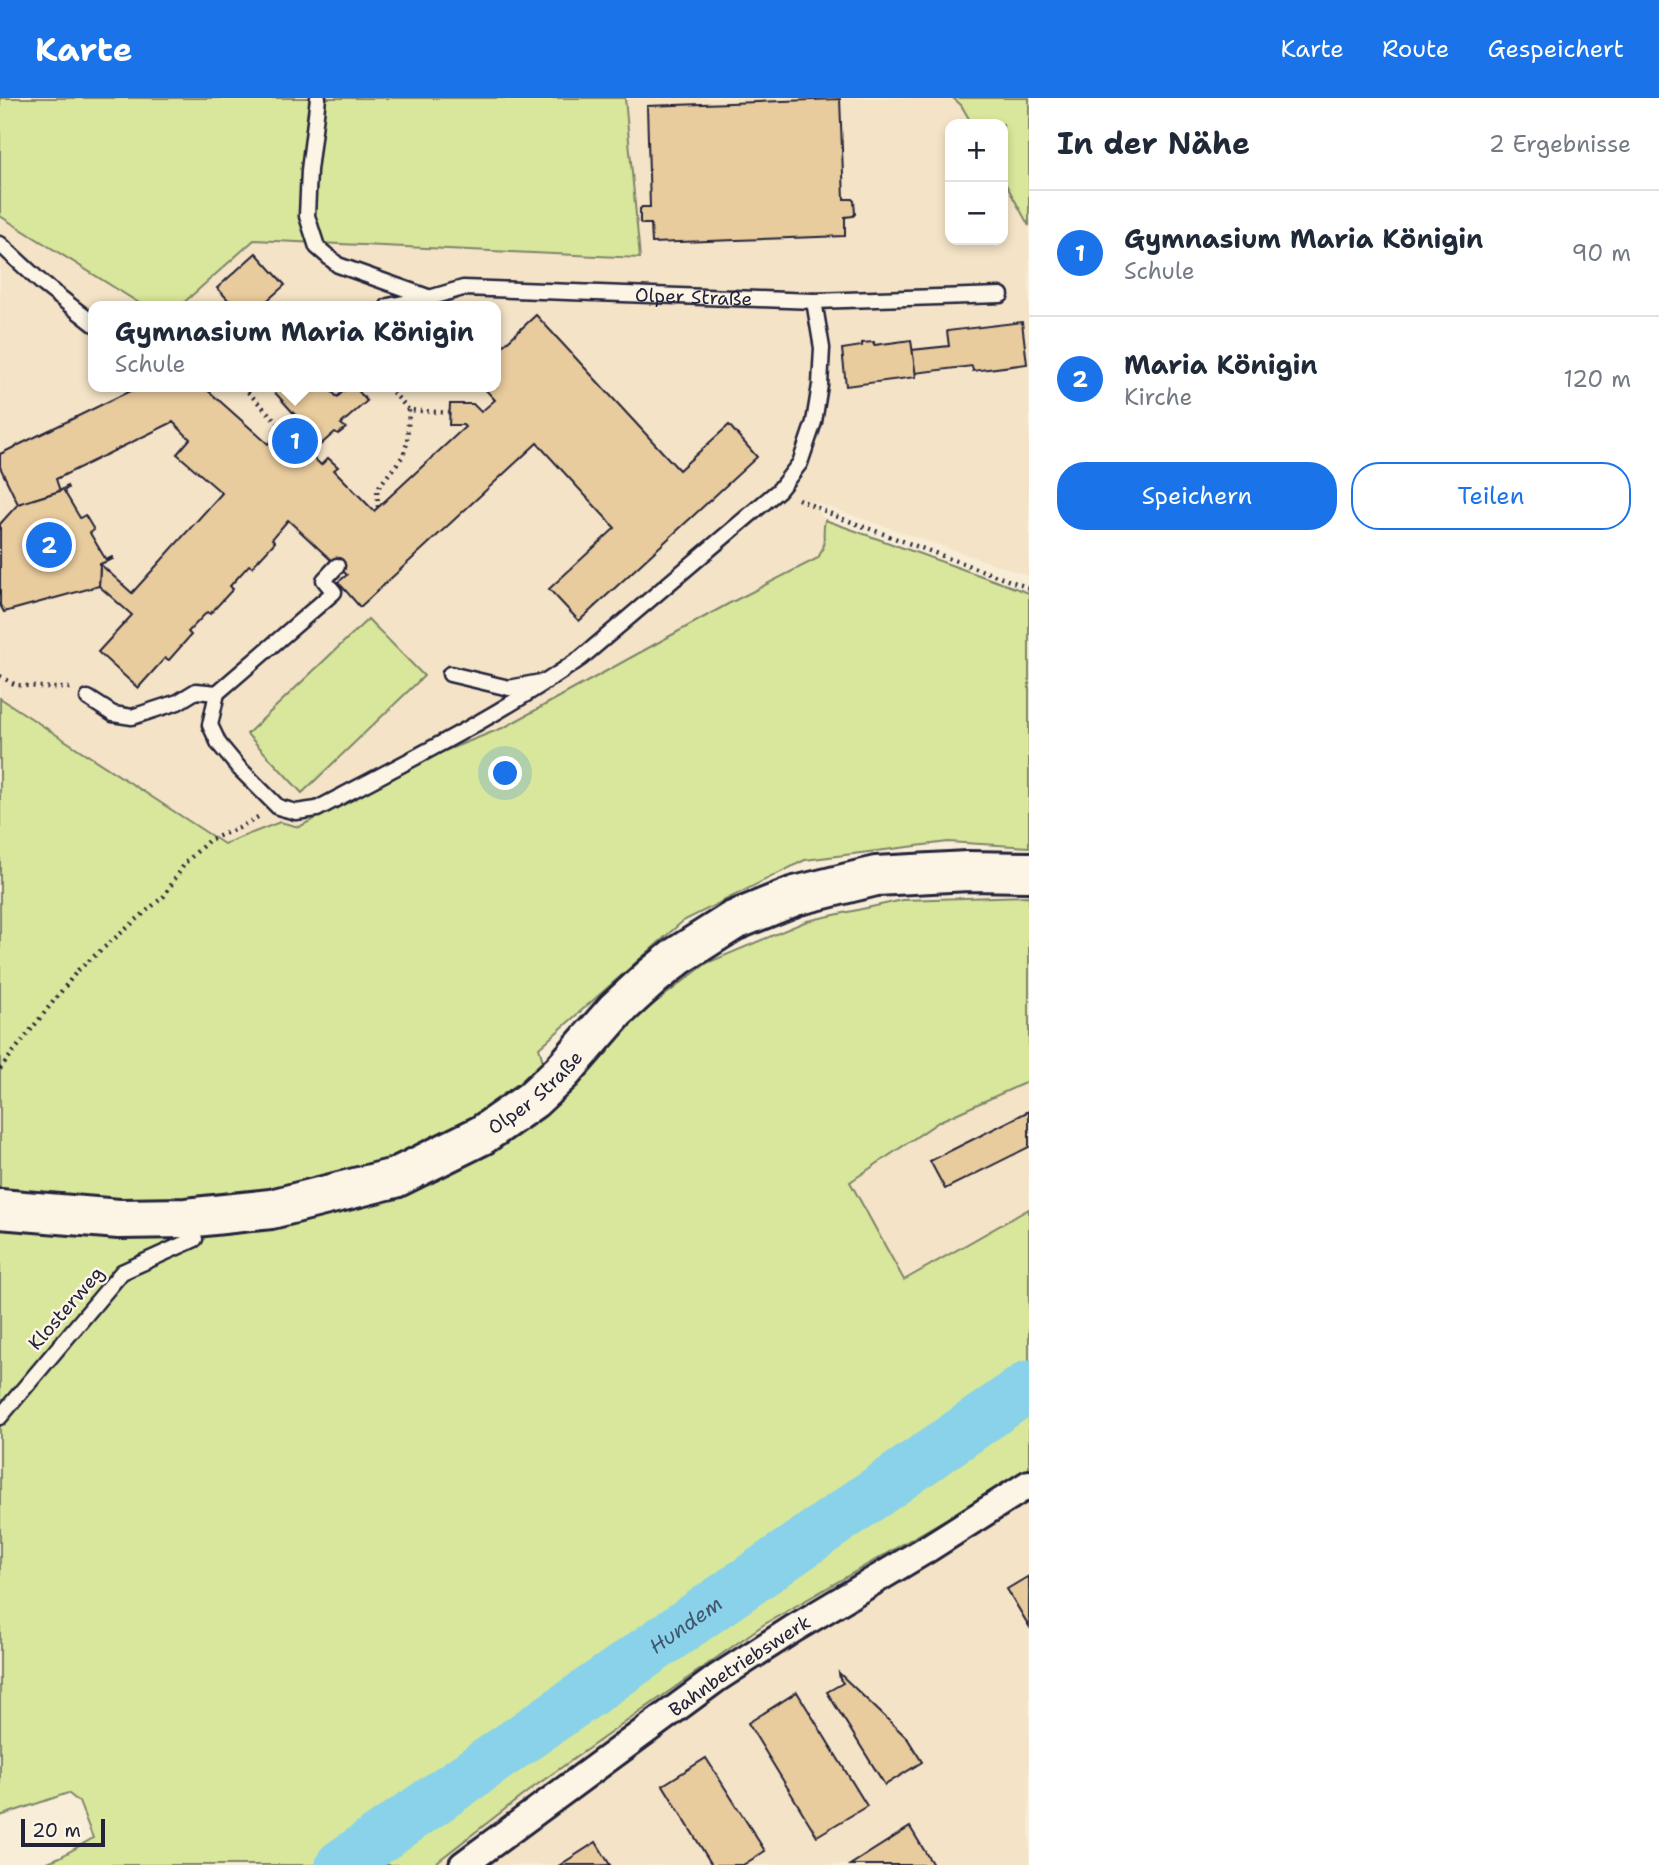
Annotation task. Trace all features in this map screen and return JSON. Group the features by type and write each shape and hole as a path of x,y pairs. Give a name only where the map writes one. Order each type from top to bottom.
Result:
{"main road":[{"name":"Olper Straße","path":"0,1209 119,1219 186,1218 271,1209 395,1178 482,1135 532,1100 562,1072 616,1010 653,976 686,950 733,921 795,896 876,876 968,871 1029,872"}],"street":[{"name":"Bahnbetriebswerk","path":"474,1862 717,1678 1029,1484"}],"lane":[{"path":"318,98 309,170 307,216 317,247 338,265 429,298"},
{"path":"0,244 43,284 88,319"},
{"name":"Olper Straße","path":"415,301 463,288 814,301 1001,295"},
{"path":"337,566 324,580 334,592 217,693 210,726 219,744 239,768 278,807 296,812 317,809 485,721 549,681 600,642 779,489 800,463 814,422 822,348 814,301"},
{"path":"450,674 509,688 549,681"},
{"path":"88,698 113,714 132,717 178,702 196,691 217,693"},
{"name":"Klosterweg","path":"0,1417 122,1272 195,1239 186,1218"}],"path":[{"path":"248,392 279,424"},
{"path":"393,392 409,410 450,413"},
{"path":"378,507 377,489 403,456 407,443 409,410"},
{"path":"779,489 838,517 1029,588"},
{"path":"0,676 16,684 71,688 88,698"},
{"path":"0,1069 78,970 164,896 185,863 209,840 239,828 278,807"}],"shaded area":[{"path":"625,98 953,98 969,119 945,119 945,245 1008,245 1008,188 1029,226 1029,576 811,501 825,520 825,545 818,558 728,604 505,727 437,754 299,827 280,822 224,844 0,698 0,216 136,301 88,301 88,392 501,392 501,301 186,301 254,240 640,258"},
{"path":"1029,1081 1029,1209 904,1281 849,1182 940,1121"},
{"path":"1029,1471 1029,1865 433,1865 531,1789 763,1625"}],"green space":[{"path":"0,98 625,98 640,258 254,240 186,301 136,301 0,216"},
{"path":"953,98 1029,98 1029,226 1008,188 1008,119 969,119"},
{"path":"825,520 1029,593 1029,847 948,842 805,860 683,921 539,1048 554,1097 625,1026 707,963 807,921 903,900 1029,896 1029,1081 940,1121 850,1182 904,1280 1029,1209 1029,1471 763,1625 531,1789 433,1865 40,1865 93,1838 79,1802 68,1793 0,1816 0,1425 111,1290 0,1413 0,698 224,844 280,822 299,827 437,754 505,727 728,604 818,558 824,543"},
{"path":"368,619 424,676 302,793 247,734"}],"building":[{"path":"840,99 844,199 854,201 855,214 845,217 845,236 652,243 651,224 640,222 640,209 650,207 647,106"},
{"path":"256,253 285,285 267,301 229,301 217,288"},
{"path":"536,315 679,470 729,425 757,457 579,621 549,589 615,528 537,443 360,607 338,582 347,575 288,520 272,539 275,542 230,586 233,589 210,614 207,612 188,632 191,635 169,660 165,658 138,688 98,652 132,615 99,586 100,564 132,593 222,493 177,454 190,439 173,422 56,479 60,491 18,504 0,467 0,454 128,392 210,392 268,444 278,434 274,429 279,424 285,419 290,425 297,417 274,392 332,392 337,397 342,392 359,392 367,401 341,424 346,428 338,434 335,432 310,454 321,465 328,458 338,467 334,470 374,511 465,427 449,425 450,404 473,404 481,412 495,400 488,392 501,392 501,347"},
{"path":"1022,322 1027,364 973,371 972,366 915,373 912,350 949,346 947,331"},
{"path":"911,340 916,377 846,386 842,349 862,346 862,343 874,342 874,345"},
{"path":"67,486 64,491 80,518 85,515 94,530 90,533 106,560 112,557 113,559 100,564 99,586 4,612 0,605 0,524 18,504 60,491"},
{"path":"1029,1111 1029,1147 945,1189 930,1161"},
{"path":"1029,1576 1029,1626 1007,1589"},
{"path":"839,1673 907,1738 922,1762 885,1785 827,1692 843,1683"},
{"path":"797,1692 867,1806 817,1836 748,1723"},
{"path":"706,1758 765,1851 743,1865 712,1865 663,1785"},
{"path":"910,1827 933,1865 850,1865"},
{"path":"596,1842 610,1865 560,1865"}],"waterway":[{"name":"Hundem","path":"341,1865 1029,1386"}],"place":[{"name":"Gymnasium Maria Königin","path":"295,441"},
{"name":"Maria Königin","path":"49,545"}]}
